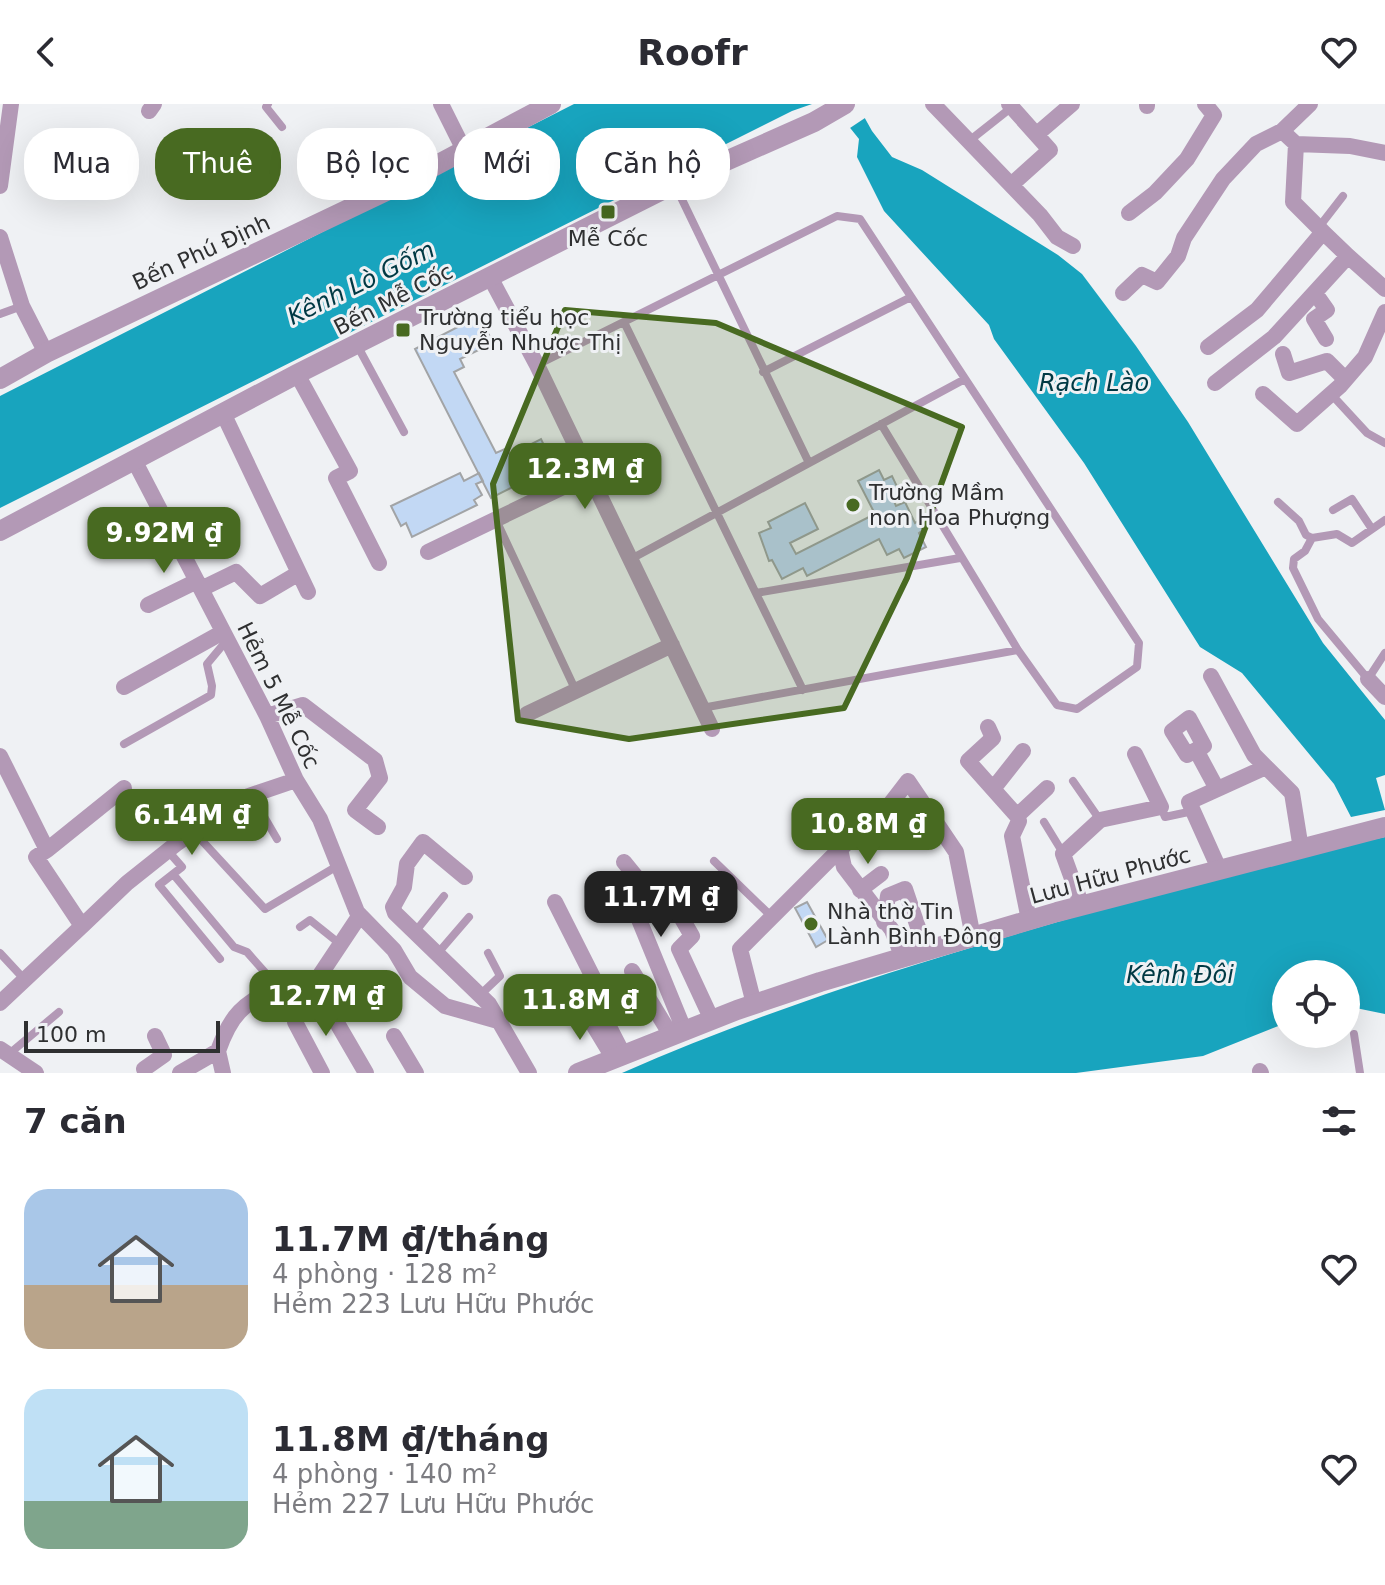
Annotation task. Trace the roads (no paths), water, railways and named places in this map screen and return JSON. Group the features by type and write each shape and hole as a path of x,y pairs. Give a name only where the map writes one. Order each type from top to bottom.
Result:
{"street":[{"path":"0,186 11,104"},
{"path":"441,104 454,130"},
{"name":"Bến Phú Định","path":"506,128 551,104"},
{"name":"Bến Mễ Cốc","path":"730,159 814,122 845,104"},
{"path":"933,104 1057,237 1073,246"},
{"path":"1129,213 1155,193 1187,159 1214,115 1205,104"},
{"path":"1123,293 1142,275 1157,282 1178,256 1184,238 1223,179 1256,144 1282,131 1310,104"},
{"path":"1010,106 1050,150 1011,185"},
{"path":"1037,134 1065,106"},
{"path":"1282,131 1296,144 1350,146 1385,153"},
{"path":"1296,144 1293,202 1385,289"},
{"name":"Bến Phú Định","path":"0,379 46,353 401,184 454,155"},
{"name":"Bến Mễ Cốc","path":"0,531 297,374 642,200"},
{"path":"1208,347 1257,310 1321,230"},
{"path":"0,237 22,306 46,353"},
{"path":"1215,383 1274,337 1348,256"},
{"path":"490,277 537,365 712,729"},
{"path":"1315,293 1327,310 1314,319 1326,339"},
{"path":"1263,394 1297,424 1331,394 1365,357 1385,312"},
{"path":"1283,354 1289,373 1327,361 1345,379"},
{"path":"297,374 350,471 336,478 379,563"},
{"path":"223,413 308,592"},
{"name":"Hẻm 5 Mễ Cốc","path":"134,460 267,716 296,780 320,819 360,915"},
{"path":"428,552 590,474"},
{"path":"148,605 236,572 260,596 299,573"},
{"path":"124,687 225,636"},
{"path":"527,714 672,645"},
{"path":"1211,676 1254,755 1292,793 1301,849"},
{"path":"1368,679 1385,697"},
{"path":"267,716 303,705 375,760 380,778 355,810 378,827"},
{"path":"988,727 993,738 968,761 1019,821 1012,836 1029,920"},
{"path":"1196,750 1217,789"},
{"path":"993,789 1023,751"},
{"path":"1082,906 1063,854 1100,820 1161,807 1135,754"},
{"path":"0,756 5,779 47,850"},
{"path":"1220,871 1189,802 1266,767"},
{"path":"0,1003 127,883 168,851 240,799 296,780"},
{"path":"754,1004 740,949 840,849 888,807 908,781 956,852 973,937"},
{"path":"82,926 36,857 124,788"},
{"path":"1017,816 1047,788"},
{"name":"Lưu Hữu Phước","path":"578,1073 754,1004 903,958 1029,920 1385,827"},
{"path":"465,877 423,842 407,864 404,887 393,907 395,913 489,1004 529,1073"},
{"path":"840,849 844,867 892,930 903,958"},
{"path":"624,862 637,878 631,900 679,1034"},
{"path":"860,890 881,874"},
{"path":"712,1020 679,949 692,936 677,910 715,889"},
{"path":"884,922 888,896 905,889 926,951"},
{"path":"555,902 608,1007 607,1023 619,1058"},
{"path":"223,1073 218,1051 226,1030 241,1007 281,984 295,991 320,975 360,915 394,950 410,977 445,1006 498,1021"},
{"path":"632,971 679,1034"},
{"path":"320,975 340,1010 337,1023 366,1073"},
{"path":"556,994 571,988 619,1058"},
{"path":"295,1022 322,1073"},
{"path":"143,1072 164,1055 155,1036"},
{"path":"394,1036 416,1073"},
{"path":"180,1073 218,1051"},
{"path":"4,1052 36,1073"}],"lane":[{"path":"268,104 266,107 282,127"},
{"path":"969,141 1010,106"},
{"path":"1321,230 1343,196"},
{"path":"682,200 809,463"},
{"path":"537,365 837,216 860,219 1139,643 1137,667 1077,709 1057,705 960,558 881,424"},
{"path":"763,372 911,297"},
{"path":"0,314 22,306"},
{"path":"624,322 803,690"},
{"path":"356,344 404,432"},
{"path":"631,559 965,379"},
{"path":"1331,394 1367,433 1385,443"},
{"path":"1333,510 1352,499 1372,529"},
{"path":"1278,502 1312,538 1337,534 1352,543 1385,520"},
{"path":"496,519 575,689"},
{"path":"1312,538 1305,551 1294,559 1293,568 1318,619 1368,679 1385,653"},
{"path":"756,593 960,558"},
{"path":"124,744 211,695 207,664 225,636"},
{"path":"702,708 1018,650"},
{"path":"1073,781 1100,820"},
{"path":"252,796 277,839"},
{"path":"1161,807 1165,817 1193,811"},
{"path":"1044,822 1063,854"},
{"path":"194,832 265,909 339,865"},
{"path":"168,851 182,867 159,885 220,959"},
{"path":"714,861 771,916"},
{"path":"173,874 234,947 247,952 277,986"},
{"path":"415,932 444,896"},
{"path":"437,954 469,917"},
{"path":"300,927 310,920 340,944"},
{"path":"0,953 25,980"},
{"path":"479,995 500,976 488,953"},
{"path":"4,1052 59,1012"},
{"path":"1356,1048 1360,1073"}],"water":[{"name":"Kênh Lò Gốm","path":"574,104 812,104 730,142 730,128 576,128 576,200 614,200 0,508 0,396 385,200 438,200 438,173 454,165 454,200 560,200 560,128 527,128"},
{"name":"Rạch Lào","path":"831,104 857,104 892,157 922,170 1058,255 1082,274 1188,422 1323,643 1385,720 1385,775 1376,778 1385,810 1351,817 1334,784 1242,673 1200,647 1084,463 994,339 989,325 884,211 857,157 859,139"},
{"name":"Kênh Đôi","path":"1385,837 1385,1014 1360,1009 1360,960 1272,960 1272,1029 1203,1056 1076,1073 622,1073 774,1012 929,960 1077,916 1297,857"}],"place":[{"name":"Mễ Cốc","path":"608,212"},
{"name":"Trường tiểu học Nguyễn Nhược Thị","path":"403,330"},
{"name":"Trường Mầm non Hoa Phượng","path":"853,505"},
{"name":"Nhà thờ Tin Lành Bình Đông","path":"811,924"}]}
